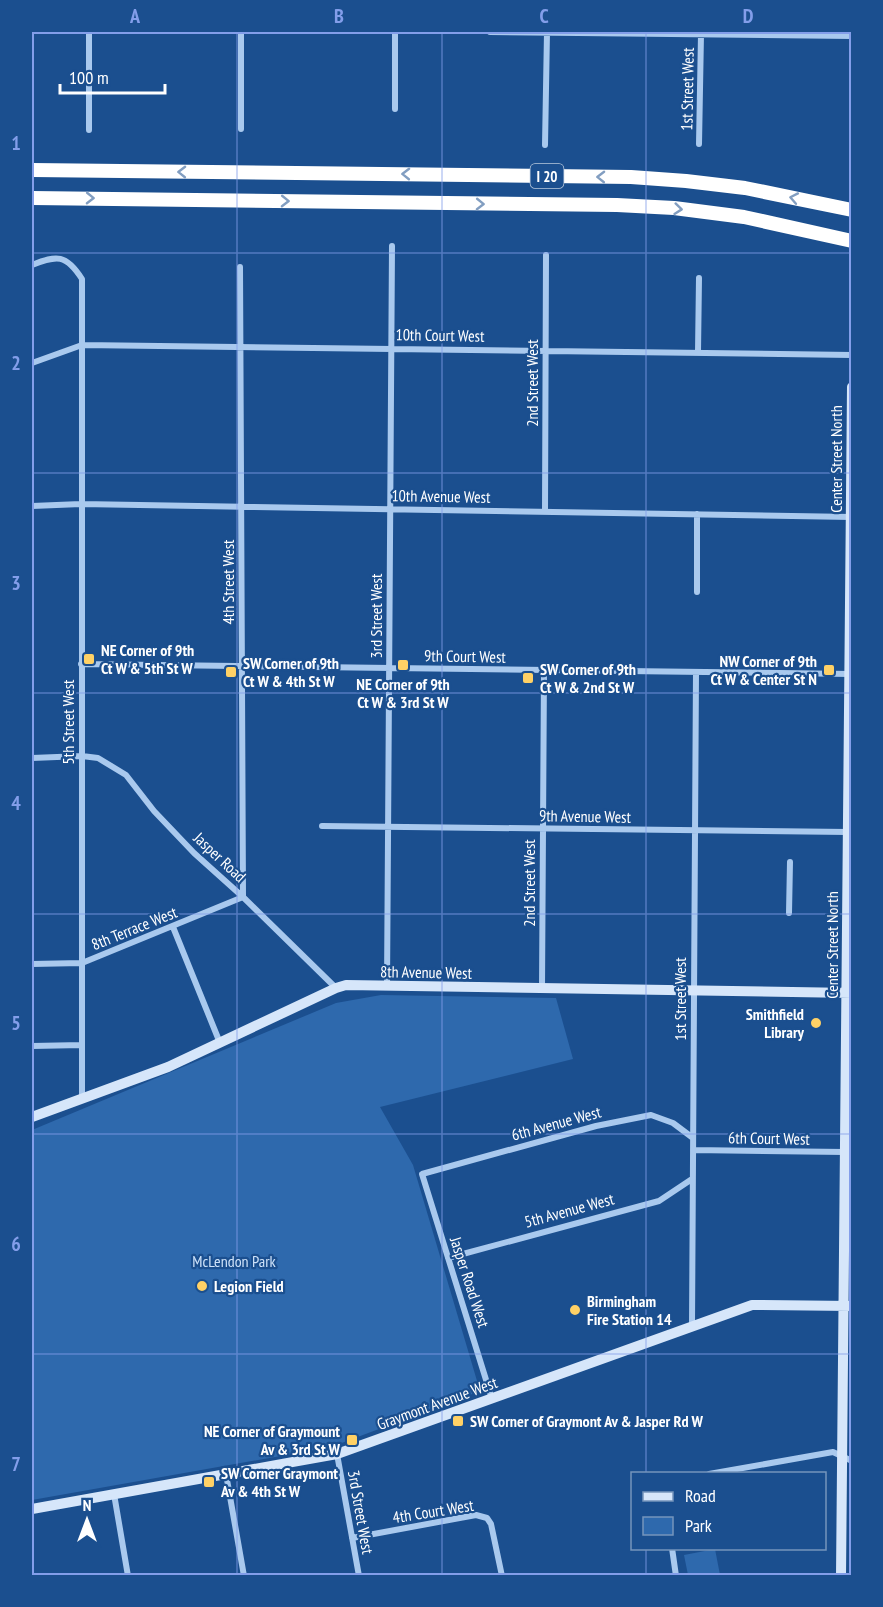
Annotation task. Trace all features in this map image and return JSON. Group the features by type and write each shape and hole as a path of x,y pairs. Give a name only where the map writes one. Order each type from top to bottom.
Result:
{"highway":[{"name":"I 20","path":"32,170 631,177 745,188 852,210"},
{"name":"I 20","path":"32,198 617,205 674,208 744,218 852,241"}],"main road":[{"name":"Center Street North","path":"841,1575 847,1458 848,832 852,387"},
{"name":"8th Avenue West","path":"32,1117 168,1067 346,985 849,993"},
{"name":"Graymont Avenue West","path":"32,1509 337,1454 752,1305 848,1306"}],"street":[{"path":"89,130 90,32"},
{"path":"241,129 242,32"},
{"path":"394,109 395,32"},
{"path":"490,32 852,36"},
{"path":"545,145 547,32"},
{"name":"1st Street West","path":"699,144 701,34"},
{"name":"3rd Street West","path":"387,986 392,246"},
{"name":"2nd Street West","path":"545,511 546,255"},
{"name":"5th Street West","path":"32,265 50,258 58,258 73,265 82,279 82,1099"},
{"name":"4th Street West","path":"240,267 243,897"},
{"path":"698,352 699,278"},
{"name":"10th Court West","path":"32,363 82,345 852,355"},
{"name":"10th Avenue West","path":"32,506 81,504 851,517"},
{"path":"697,514 697,592"},
{"name":"9th Court West","path":"81,664 850,674"},
{"name":"2nd Street West","path":"542,988 544,670"},
{"name":"1st Street West","path":"692,1325 696,672"},
{"path":"32,758 81,756"},
{"name":"Jasper Road","path":"81,756 98,758 126,775 154,811 194,853 243,897 336,988"},
{"name":"9th Avenue West","path":"322,826 848,832"},
{"path":"789,913 790,862"},
{"name":"8th Terrace West","path":"32,964 82,963 243,897"},
{"path":"173,927 220,1044"},
{"path":"32,1046 82,1046"},
{"name":"6th Avenue West","path":"422,1174 597,1126 651,1115 673,1123 693,1138"},
{"name":"6th Court West","path":"693,1150 848,1152"},
{"name":"Jasper Road West","path":"422,1174 492,1399"},
{"name":"5th Avenue West","path":"448,1258 659,1201 692,1179"},
{"path":"715,1472 833,1452 847,1458"},
{"name":"3rd Street West","path":"337,1454 359,1575"},
{"path":"226,1474 244,1575"},
{"path":"114,1494 128,1575"},
{"name":"4th Court West","path":"352,1538 476,1515 487,1518 491,1524 502,1575"},
{"path":"672,1550 676,1575"}],"green space":[{"name":"McLendon Park","path":"381,995 556,998 573,1059 380,1107 413,1165 480,1391 331,1447 32,1500 32,1130 336,1003"},
{"path":"715,1550 720,1575 688,1575 684,1555"}],"place":[{"name":"NE Corner of 9th Ct W & 5th St W","path":"89,659"},
{"name":"NE Corner of 9th Ct W & 3rd St W","path":"403,665"},
{"name":"NW Corner of 9th Ct W & Center St N","path":"829,670"},
{"name":"SW Corner of 9th Ct W & 4th St W","path":"231,672"},
{"name":"SW Corner of 9th Ct W & 2nd St W","path":"528,678"},
{"name":"Smithfield Library","path":"816,1023"},
{"name":"Legion Field","path":"202,1286"},
{"name":"Birmingham Fire Station 14","path":"575,1310"},
{"name":"SW Corner of Graymont Av & Jasper Rd W","path":"458,1421"},
{"name":"NE Corner of Graymount Av & 3rd St W","path":"352,1440"},
{"name":"SW Corner Graymont Av & 4th St W","path":"209,1482"}]}
